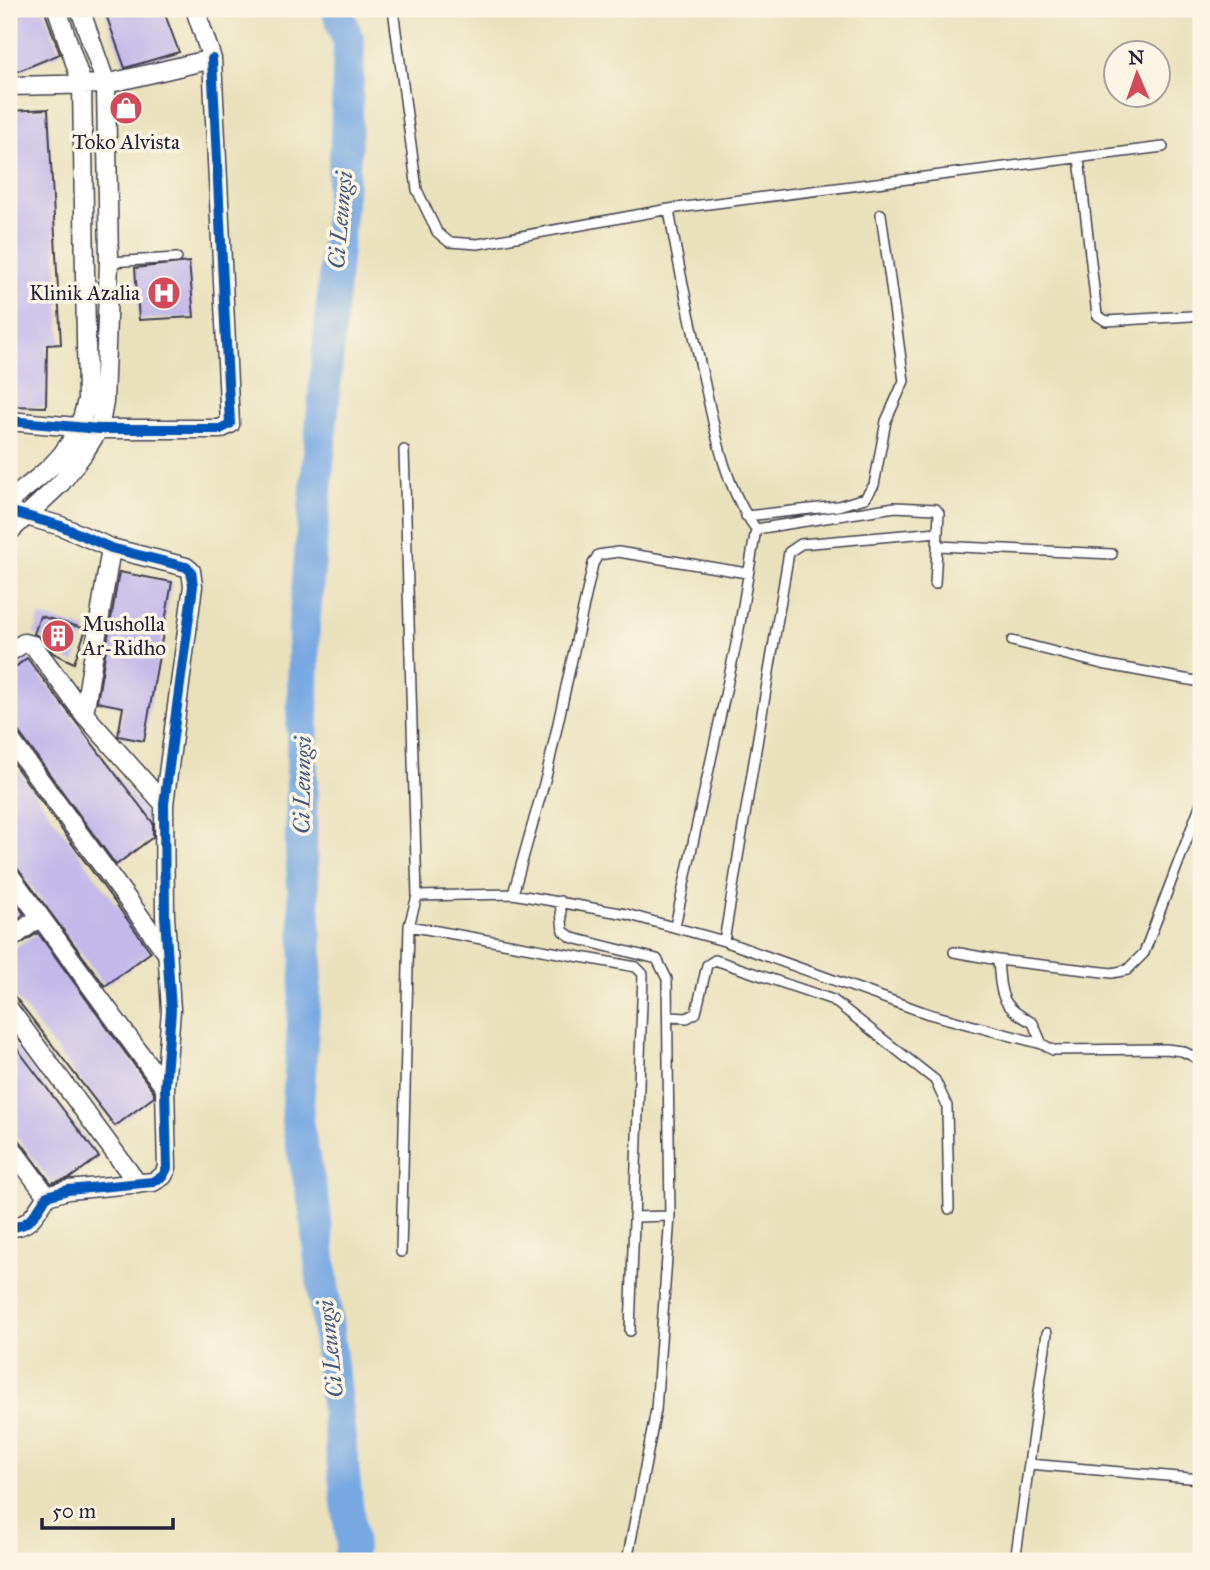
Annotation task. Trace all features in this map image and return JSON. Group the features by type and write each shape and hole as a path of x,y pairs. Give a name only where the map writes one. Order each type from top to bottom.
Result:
{"street":[{"path":"9,501 48,470 90,428 82,84 57,9"},
{"path":"9,532 61,483 90,428 107,376 109,262 106,84 80,9"},
{"path":"9,421 90,428 220,429 230,424 212,59 195,9"},
{"path":"9,86 106,84 212,59"},
{"path":"9,511 29,516 111,548 186,568 193,578 164,804 166,952 171,1010 165,1088 167,1168 158,1180 68,1190 47,1196 29,1223 21,1227 9,1227"},
{"path":"84,714 111,548"},
{"path":"9,652 24,643 33,645 84,714 164,804"},
{"path":"9,738 166,952"},
{"path":"9,874 165,1088"},
{"path":"9,940 40,917"},
{"path":"9,1009 138,1184"},
{"path":"9,1145 47,1196"}],"lane":[{"path":"393,9 417,190 438,232 449,242 478,244 669,209 1163,147"},
{"path":"1079,159 1097,315 1106,321 1191,316"},
{"path":"669,209 676,253 721,457 746,516 756,528"},
{"path":"746,516 838,506 865,498 874,485 887,421 904,381 881,214"},
{"path":"109,262 177,258"},
{"path":"401,1252 409,926 417,896 404,450"},
{"path":"756,528 895,506 936,509 938,546 934,584"},
{"path":"675,926 737,635 756,528"},
{"path":"724,941 789,552 801,544 938,532"},
{"path":"938,546 1112,554"},
{"path":"513,894 547,773 593,564 598,555 618,552 747,573"},
{"path":"1012,641 1102,664 1201,681"},
{"path":"954,953 1111,973 1127,970 1144,953 1201,803"},
{"path":"417,896 513,894 560,901 675,926 929,1014 1042,1044 1053,1050 1166,1049 1182,1051 1201,1060"},
{"path":"560,901 564,931 573,938 657,959 667,979 670,1216 656,1410 627,1561"},
{"path":"409,926 636,967 643,974 630,1331"},
{"path":"669,1017 687,1018 696,1013 707,965 715,960 833,1000 935,1080 941,1090 947,1106 949,1209"},
{"path":"998,960 1005,1003 1016,1014 1033,1023 1042,1044"},
{"path":"634,1217 670,1216"},
{"path":"1015,1561 1047,1334"},
{"path":"1029,1464 1201,1479"}],"building":[{"path":"9,9 44,9 60,54 9,75"},
{"path":"104,9 163,9 179,52 125,68"},
{"path":"48,109 61,344 47,345 46,407 9,406 9,111"},
{"name":"Klinik Azalia","path":"189,262 194,317 139,320 135,268"},
{"path":"119,572 172,582 144,741 118,736 123,707 97,702"},
{"name":"Musholla Ar-Ridho","path":"40,616 86,629 74,663 53,653 42,638 34,634"},
{"path":"27,658 153,823 153,837 116,865 18,731 9,726 9,672"},
{"path":"13,763 151,952 105,986 9,857 9,766"},
{"path":"11,896 24,914 9,926 9,898"},
{"path":"38,933 154,1092 154,1097 115,1126 9,989 9,951"},
{"path":"9,1038 99,1157 70,1178 51,1183 18,1138 9,1134"}],"waterway":[{"name":"Ci Leungsi","path":"337,9 349,43 346,144 304,626 301,847 307,960 297,1122 314,1205 352,1547 348,1561"}],"cycle path":[{"path":"9,421 99,429 220,429 230,424 212,59"},
{"path":"9,511 61,526 111,548 186,567 191,571 193,586 164,804 165,916 171,1010 165,1088 167,1168 163,1176 153,1182 68,1190 47,1196 27,1222 9,1227"}],"place":[{"name":"Toko Alvista","path":"126,108"},
{"name":"Klinik Azalia","path":"164,293"},
{"name":"Musholla Ar-Ridho","path":"58,636"}]}
